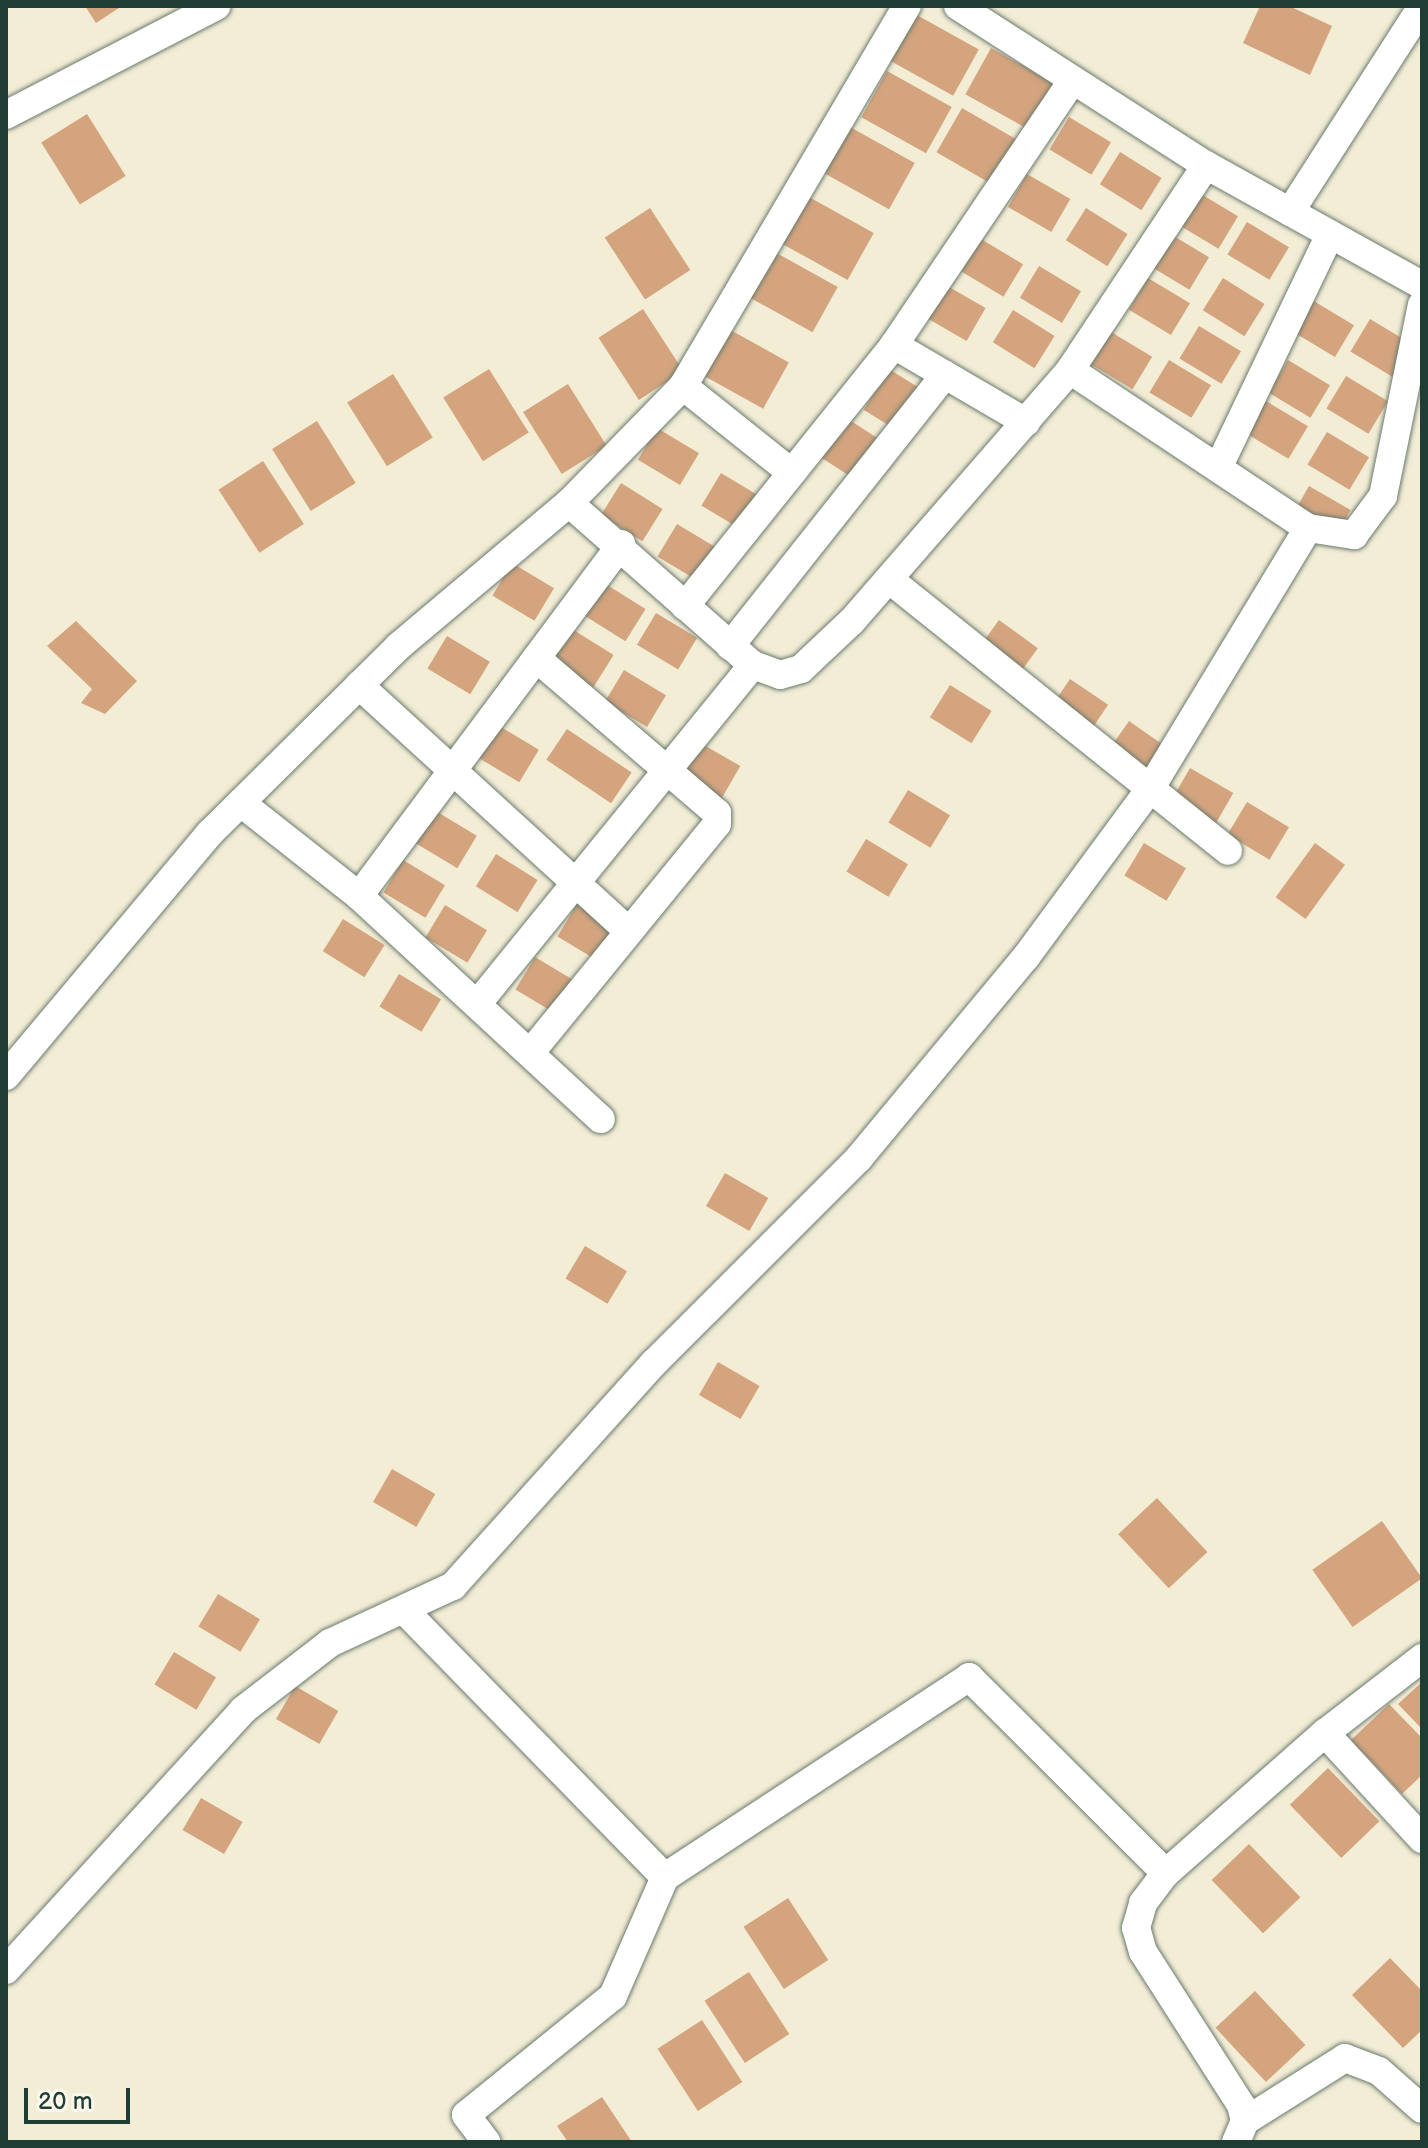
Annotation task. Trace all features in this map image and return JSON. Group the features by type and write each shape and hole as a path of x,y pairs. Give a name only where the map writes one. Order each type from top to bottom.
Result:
{"street":[{"path":"6,115 216,6"},
{"path":"6,1076 157,890 241,803 359,685 569,503 683,386 907,6"},
{"path":"958,6 1071,83 1206,165 1422,285"},
{"path":"1290,212 1422,6"},
{"path":"685,606 894,345 1071,83"},
{"path":"569,503 621,544 685,606 753,665 780,675 801,669 890,580 1070,370 1206,165"},
{"path":"1219,466 1330,234"},
{"path":"1070,370 1219,466 1308,528 1354,535 1375,515 1422,305"},
{"path":"894,345 1026,422"},
{"path":"730,646 945,375"},
{"path":"683,386 792,473"},
{"path":"6,1970 243,1710 330,1643 405,1611 453,1586 654,1363 859,1158 1017,969 1150,789 1308,528"},
{"path":"359,896 621,544"},
{"path":"890,580 1228,851"},
{"path":"531,1052 717,824 711,805 536,658"},
{"path":"478,1003 753,665"},
{"path":"359,685 577,881 628,931"},
{"path":"241,803 359,896 601,1119"},
{"path":"405,1611 665,1877"},
{"path":"1422,1658 1325,1733 1166,1873 1143,1903 1136,1928 1143,1952 1241,2132 1345,2058 1379,2071 1422,2109"},
{"path":"486,2142 466,2115 613,1996 665,1877 969,1677 1166,1873"},
{"path":"1325,1733 1422,1839"}],"building":[{"path":"85,6 122,6 96,23"},
{"path":"1260,6 1289,6 1332,26 1310,75 1243,43"},
{"path":"915,14 979,49 953,96 889,60"},
{"path":"991,48 1055,83 1029,130 965,94"},
{"path":"887,71 952,107 926,153 861,117"},
{"path":"962,108 1023,143 997,187 936,152"},
{"path":"87,114 126,176 80,205 41,143"},
{"path":"1069,117 1111,142 1091,175 1049,150"},
{"path":"850,127 915,163 889,209 824,173"},
{"path":"1120,152 1162,178 1141,210 1100,184"},
{"path":"1027,174 1070,199 1051,232 1008,207"},
{"path":"1196,191 1238,216 1218,249 1176,224"},
{"path":"809,197 874,233 848,280 783,244"},
{"path":"650,208 690,270 645,299 605,237"},
{"path":"1086,208 1128,234 1107,266 1066,240"},
{"path":"1247,222 1289,247 1269,280 1227,255"},
{"path":"1167,232 1209,257 1189,290 1147,265"},
{"path":"981,239 1023,264 1003,297 961,272"},
{"path":"773,251 838,287 813,332 748,296"},
{"path":"1039,266 1081,291 1062,323 1020,298"},
{"path":"1148,278 1190,303 1171,335 1129,310"},
{"path":"1223,278 1265,304 1244,336 1203,310"},
{"path":"944,284 986,308 967,341 925,317"},
{"path":"1312,300 1354,325 1335,357 1293,332"},
{"path":"643,309 683,371 639,400 599,338"},
{"path":"1013,310 1055,336 1034,368 993,342"},
{"path":"1370,319 1412,344 1392,377 1350,352"},
{"path":"1199,326 1241,351 1221,384 1179,359"},
{"path":"725,327 789,362 763,409 699,373"},
{"path":"1111,332 1152,357 1133,389 1091,365"},
{"path":"1169,360 1211,385 1191,418 1149,393"},
{"path":"1288,360 1330,385 1310,418 1268,393"},
{"path":"489,369 529,433 483,461 443,398"},
{"path":"889,369 921,389 896,430 864,410"},
{"path":"393,374 433,438 387,466 347,403"},
{"path":"1346,376 1388,401 1368,434 1326,409"},
{"path":"568,384 607,446 562,474 523,412"},
{"path":"1266,401 1308,426 1288,459 1246,434"},
{"path":"845,417 877,438 851,477 819,456"},
{"path":"317,421 356,483 311,511 272,449"},
{"path":"657,428 699,453 680,485 638,460"},
{"path":"1327,432 1369,457 1349,490 1307,465"},
{"path":"263,461 304,524 259,553 219,490"},
{"path":"721,473 763,498 743,531 701,506"},
{"path":"621,483 663,509 642,541 601,515"},
{"path":"1309,486 1351,510 1337,533 1296,509"},
{"path":"677,524 719,549 699,582 657,557"},
{"path":"512,563 554,588 534,621 492,596"},
{"path":"604,583 646,609 625,641 584,615"},
{"path":"656,613 697,638 678,669 637,645"},
{"path":"999,620 1038,648 1018,675 980,647"},
{"path":"76,621 137,681 105,714 81,703 92,689 47,646"},
{"path":"572,629 614,655 593,687 552,661"},
{"path":"447,636 490,662 470,694 427,669"},
{"path":"624,670 666,695 647,727 605,702"},
{"path":"1070,679 1108,705 1090,731 1052,706"},
{"path":"950,685 992,711 971,743 930,717"},
{"path":"1129,721 1168,748 1147,777 1109,750"},
{"path":"496,724 539,750 519,782 476,757"},
{"path":"567,729 632,773 611,803 546,760"},
{"path":"697,741 740,766 721,799 678,774"},
{"path":"1190,768 1233,793 1214,826 1171,801"},
{"path":"908,790 950,815 930,848 888,823"},
{"path":"1247,802 1289,827 1269,860 1227,835"},
{"path":"434,810 477,836 457,868 414,843"},
{"path":"866,839 908,864 888,897 846,872"},
{"path":"1144,843 1186,868 1166,901 1124,876"},
{"path":"1315,843 1345,865 1306,919 1276,897"},
{"path":"496,854 538,880 517,912 476,886"},
{"path":"403,860 445,885 425,918 383,893"},
{"path":"577,904 619,929 599,962 557,937"},
{"path":"445,905 487,930 467,963 425,938"},
{"path":"343,919 385,945 364,977 323,951"},
{"path":"535,957 577,982 557,1015 515,990"},
{"path":"399,974 441,999 421,1032 379,1007"},
{"path":"725,1173 768,1198 749,1231 706,1206"},
{"path":"585,1246 627,1271 607,1304 565,1279"},
{"path":"718,1362 760,1386 741,1419 699,1395"},
{"path":"392,1469 435,1494 416,1527 373,1502"},
{"path":"1157,1498 1207,1552 1169,1588 1118,1534"},
{"path":"1382,1521 1422,1578 1353,1627 1312,1570"},
{"path":"218,1594 260,1619 240,1652 198,1627"},
{"path":"174,1652 216,1677 196,1710 154,1685"},
{"path":"1422,1682 1422,1729 1398,1704"},
{"path":"295,1686 338,1711 319,1744 276,1719"},
{"path":"1389,1704 1422,1738 1422,1775 1402,1794 1351,1740"},
{"path":"1328,1768 1379,1821 1341,1858 1290,1805"},
{"path":"201,1798 243,1822 224,1854 182,1830"},
{"path":"1249,1844 1300,1897 1263,1933 1212,1880"},
{"path":"788,1898 828,1960 784,1989 744,1927"},
{"path":"1390,1958 1422,1991 1422,2030 1403,2048 1352,1995"},
{"path":"749,1972 789,2034 745,2063 705,2001"},
{"path":"1255,1991 1305,2045 1266,2082 1216,2028"},
{"path":"702,2020 742,2082 698,2111 658,2049"},
{"path":"602,2097 632,2142 568,2142 557,2126"}]}
